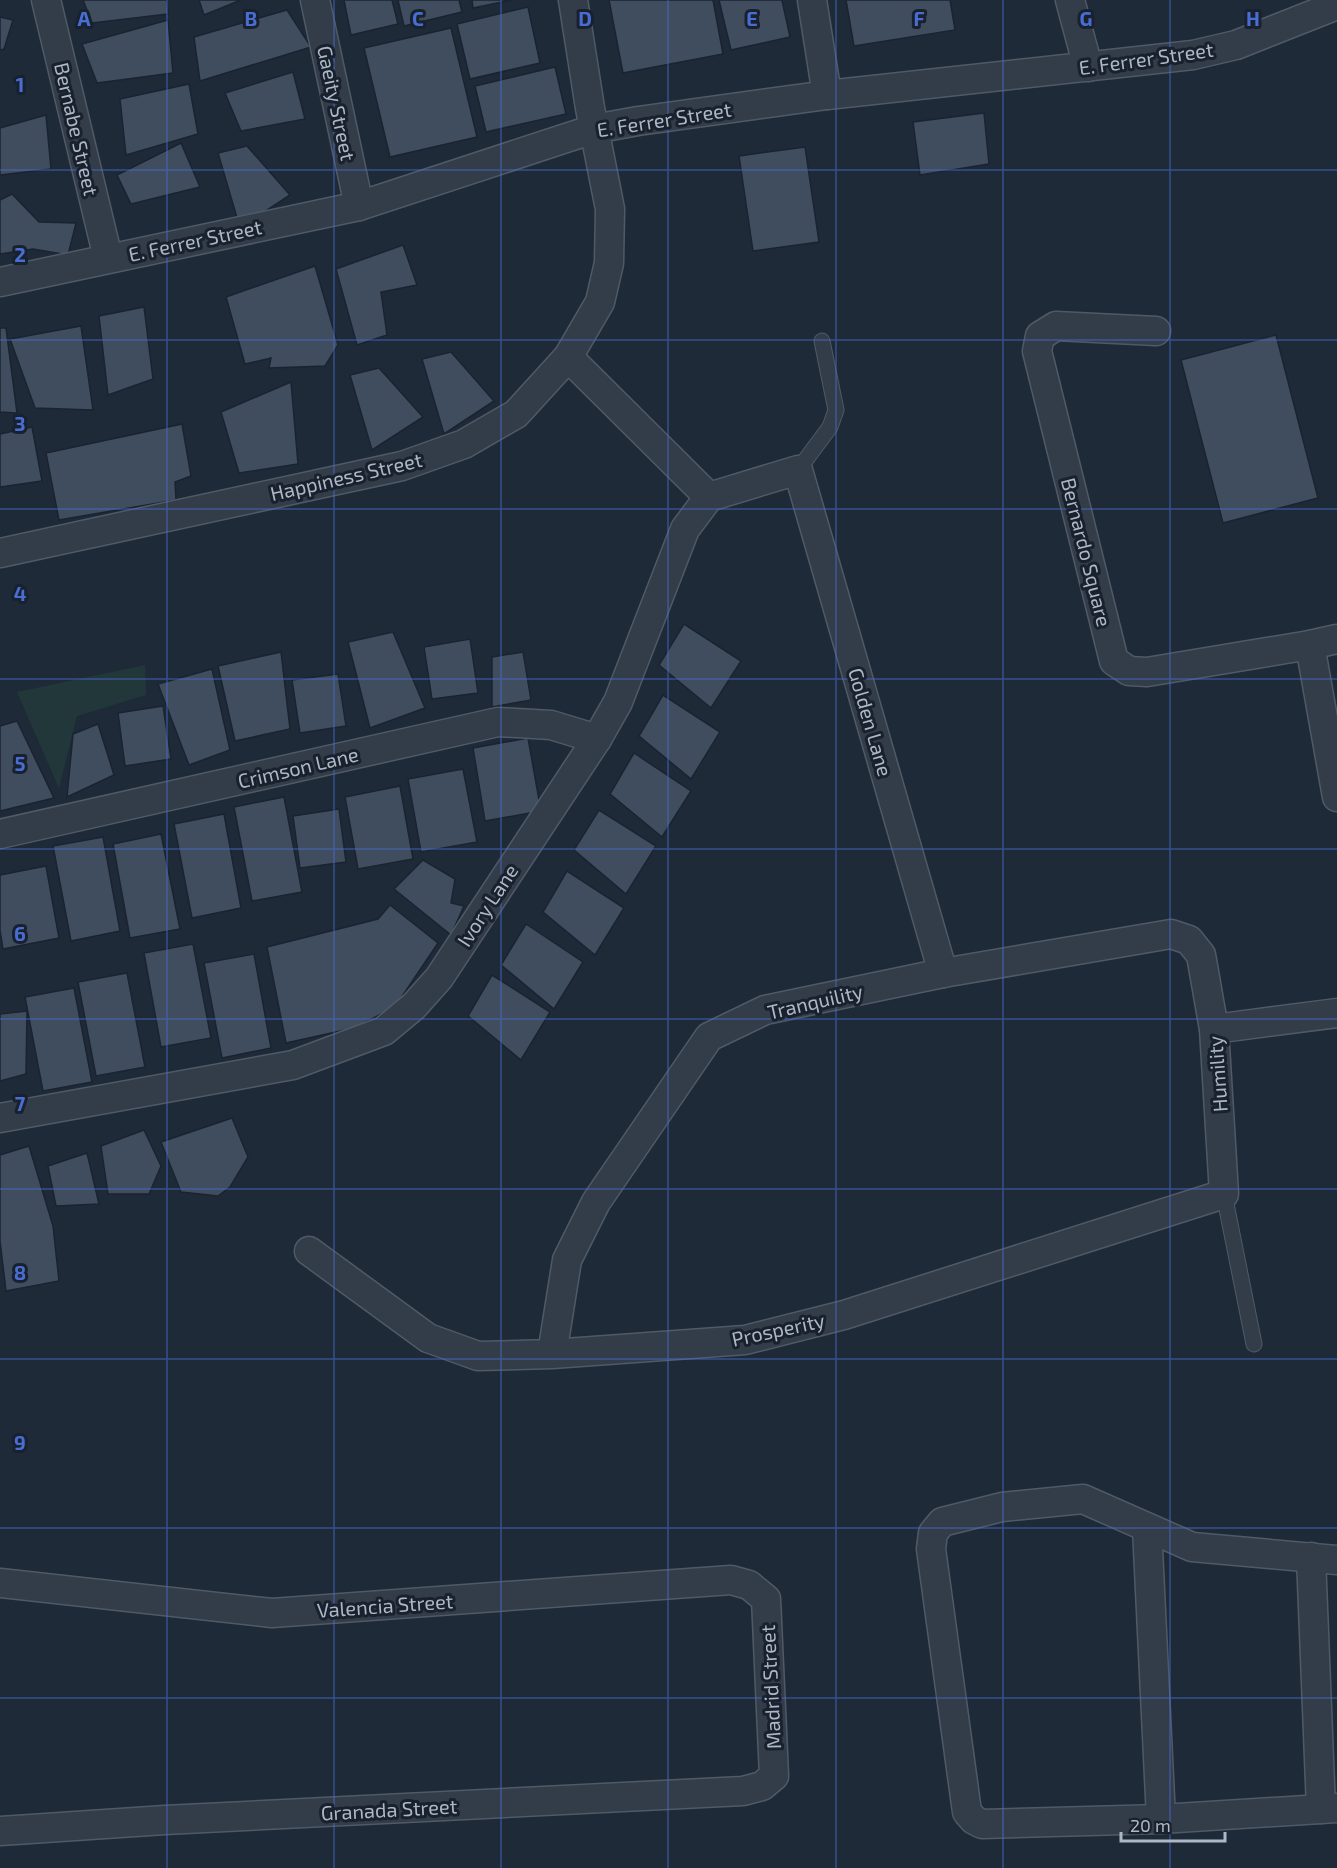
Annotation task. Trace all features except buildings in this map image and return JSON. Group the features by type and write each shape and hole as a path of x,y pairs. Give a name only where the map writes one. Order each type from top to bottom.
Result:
{"street":[{"name":"Bernabe Street","path":"46,0 108,258"},
{"name":"Gaeity Street","path":"315,0 359,206"},
{"name":"Happiness Street","path":"0,553 402,466 464,444 516,414 568,357 600,302 609,263 610,209 594,129 573,0"},
{"path":"812,0 828,95"},
{"path":"1070,0 1088,67"},
{"name":"E. Ferrer Street","path":"0,282 359,206 594,129 828,95 1192,56 1236,45 1337,5"},
{"name":"Bernardo Square","path":"1156,332 1056,326 1040,336 1037,351 1114,661 1129,671 1147,672 1324,642"},
{"path":"568,357 709,497 798,470"},
{"name":"Golden Lane","path":"798,470 943,973"},
{"name":"Ivory Lane","path":"0,1118 293,1065 384,1031 414,1006 439,978 597,739 618,702 685,529 709,497"},
{"path":"1324,642 1337,796"},
{"name":"Crimson Lane","path":"0,834 498,722 551,725 597,739"},
{"name":"Tranquility","path":"552,1354 567,1260 596,1202 709,1037 765,1010 943,973 1171,934 1189,940 1201,955"},
{"name":"Humility","path":"1201,955 1214,1029 1224,1194"},
{"path":"1214,1029 1337,1013"},
{"name":"Prosperity","path":"309,1251 428,1338 478,1356 552,1354 745,1340 843,1315 1224,1194"},
{"path":"1083,1499 1147,1528 1192,1547 1324,1558 1329,1809 1161,1819 982,1824 974,1820 967,1812 931,1549 933,1533 942,1522 1002,1507 1083,1499"},
{"path":"1147,1528 1161,1819"},
{"name":"Valencia Street","path":"0,1583 272,1613 731,1580 749,1585 766,1599"},
{"name":"Madrid Street","path":"766,1599 774,1776"},
{"name":"Granada Street","path":"0,1831 165,1820 743,1791 762,1786 774,1776"}],"lane":[{"path":"798,470 830,427 836,410 822,341"},
{"path":"1224,1194 1254,1344"}],"green space":[{"path":"145,665 146,695 77,716 59,788 17,692"}]}
